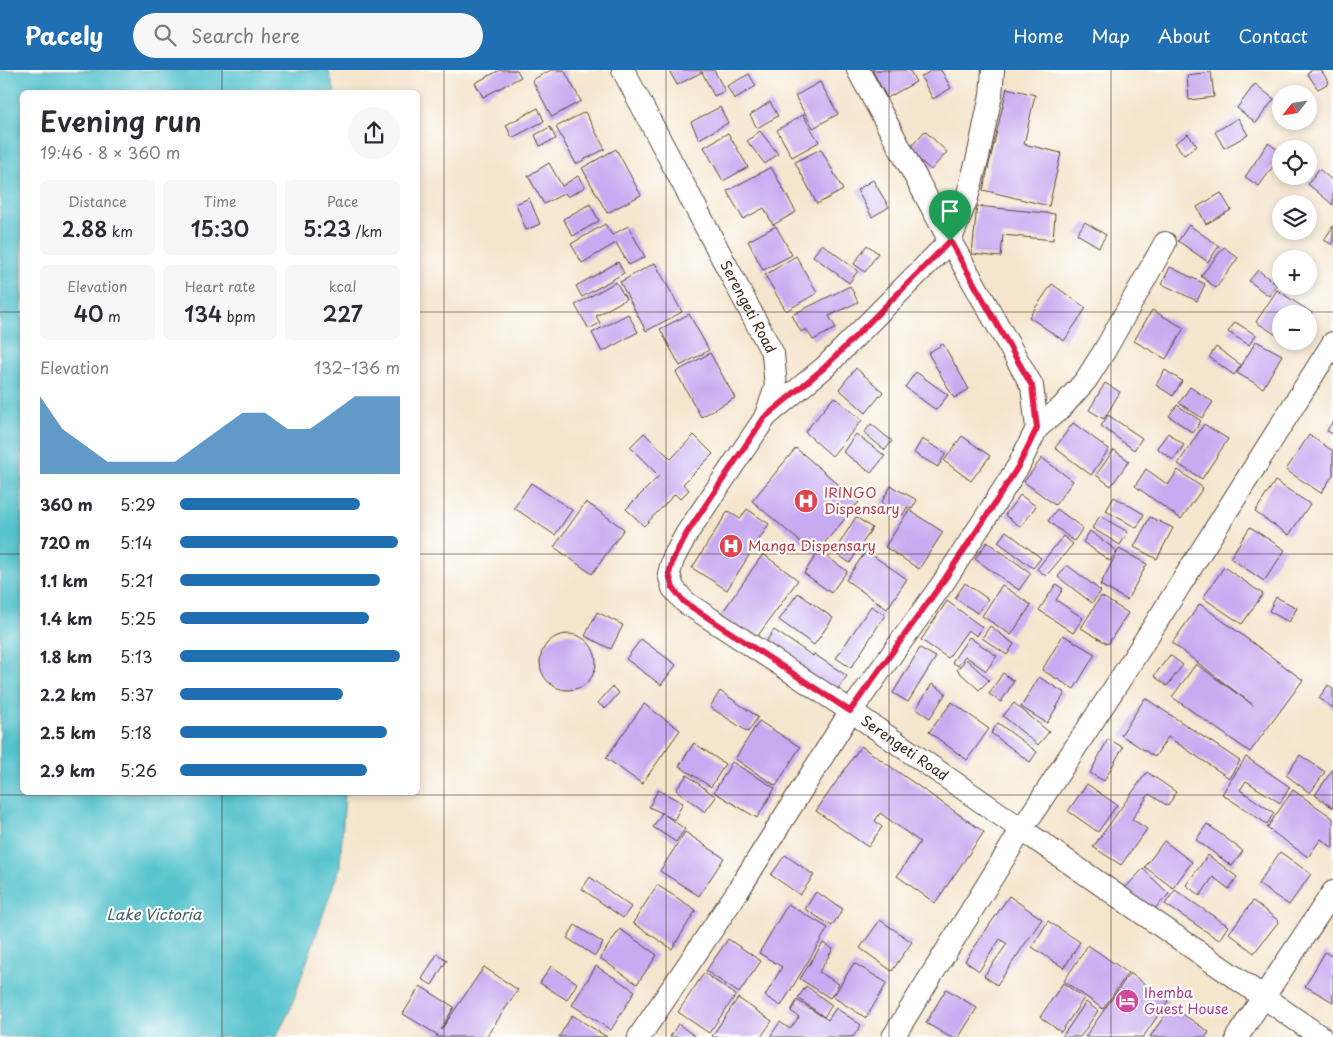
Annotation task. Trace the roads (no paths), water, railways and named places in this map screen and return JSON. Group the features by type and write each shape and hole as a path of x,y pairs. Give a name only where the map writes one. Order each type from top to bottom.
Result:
{"street":[{"name":"Serengeti Road","path":"623,70 773,354 776,387 764,418 687,533 673,559 669,574 673,588 684,602 850,711 1321,1037"},
{"path":"858,70 950,241 1032,386 1037,428"},
{"path":"764,418 825,367 950,241 966,201 978,157 991,95 993,70"},
{"path":"639,1037 736,894 850,711 942,583 975,533 1019,465 1037,428 1062,407 1086,380 1165,243"},
{"path":"892,1037 1022,829 1123,674 1333,343"},
{"path":"1237,1037 1333,892"}],"water":[{"name":"Lake Victoria","path":"0,70 328,70 334,90 20,90 20,795 345,795 340,866 290,1010 276,1037 0,1037"}],"place":[{"name":"IRINGO Dispensary","path":"806,501"},
{"name":"Manga Dispensary","path":"731,546"},
{"name":"Ihemba Guest House","path":"1127,1001"}]}
